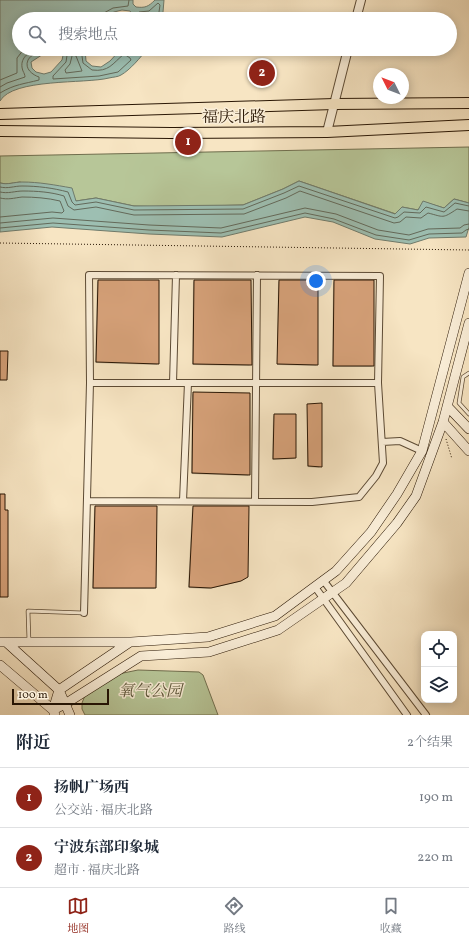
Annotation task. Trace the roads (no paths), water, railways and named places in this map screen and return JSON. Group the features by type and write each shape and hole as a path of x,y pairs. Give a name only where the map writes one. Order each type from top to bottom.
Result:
{"main road":[{"name":"福庆北路","path":"0,114 334,104 469,103"},
{"name":"福庆北路","path":"0,131 171,133 327,132 469,125"},
{"path":"3,642 130,642 208,637 275,616 336,571 371,532 397,494 422,451 469,273"},
{"path":"52,713 140,656 209,652 278,630 346,583 397,523 416,496 447,406 466,341 469,323"},
{"path":"447,406 469,429"},
{"path":"442,422 469,451"},
{"path":"3,642 59,690 70,715"},
{"path":"52,713 59,690 130,642"},
{"path":"0,666 52,713"}],"street":[{"path":"358,12 361,0"},
{"path":"327,132 346,56"},
{"path":"84,613 90,383 89,275 380,276 378,383 383,463 376,476 359,497 312,502 87,501"},
{"path":"173,383 176,275"},
{"path":"255,501 257,276"},
{"path":"90,383 378,383"},
{"path":"184,501 188,383"},
{"path":"382,442 400,441 422,451"},
{"path":"323,580 426,715"},
{"path":"315,587 407,715"}],"lane":[{"path":"469,373 463,376 458,403 469,414"},
{"path":"29,642 28,611 84,613"}],"water":[{"path":"0,0 133,0 133,4 136,7 142,7 148,6 155,0 164,0 163,12 131,12 122,10 114,12 12,12 12,56 40,56 31,62 32,68 36,72 44,74 51,72 62,60 63,56 86,56 86,61 92,66 101,67 115,56 141,56 132,67 118,76 98,80 34,85 7,94 0,101"},
{"path":"299,181 395,214 402,207 418,210 423,201 444,208 454,199 469,203 469,227 466,237 429,238 410,244 375,239 333,222 305,217 222,237 149,234 52,227 0,232 0,183 6,184 28,182 72,188 76,201 96,198 134,206 243,205"}],"place":[{"name":"宁波东部印象城","path":"262,73"},
{"name":"扬帆广场西","path":"188,142"}],"park label":[{"name":"氧气公园","path":"150,692"}]}
